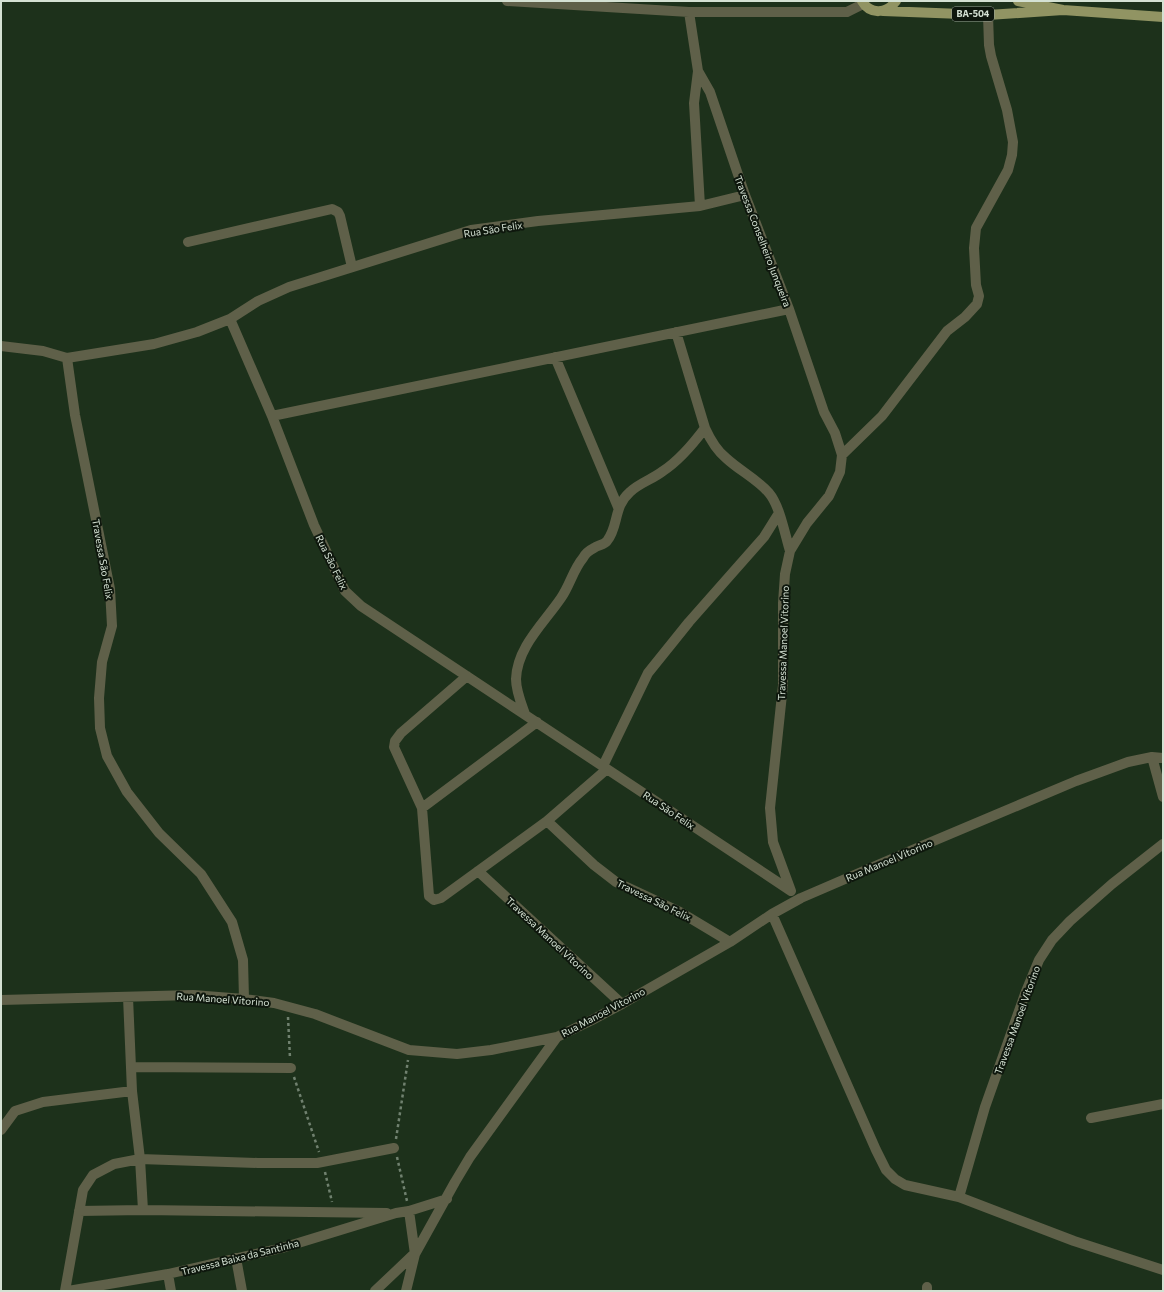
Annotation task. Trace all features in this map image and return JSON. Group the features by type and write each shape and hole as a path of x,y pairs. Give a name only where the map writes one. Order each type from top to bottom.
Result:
{"main road":[{"path":"883,11 889,9 896,1"},
{"name":"BA-504","path":"1018,1 1063,10 1163,17"},
{"name":"BA-504","path":"862,2 872,10 883,11 988,15 1063,10"}],"street":[{"path":"507,1 689,12 847,12 862,2"},
{"name":"Travessa Conselheiro Junqueira","path":"689,12 698,71 694,90 694,103 700,206"},
{"path":"842,455 882,416 947,331 965,317 977,304 979,296 974,267 975,232 988,205 1008,170 1012,156 1013,142 1007,110 990,50 988,15"},
{"name":"Travessa Conselheiro Junqueira","path":"698,71 710,92 745,195 789,309 824,412"},
{"name":"Rua São Felix","path":"67,358 154,344 197,332 230,319 258,301 289,287 471,230 538,221 700,206 745,195"},
{"path":"188,242 332,209 338,212 340,216 352,267"},
{"path":"272,416 789,309"},
{"name":"Rua São Felix","path":"230,319 272,416 314,524 345,591 361,606 801,898"},
{"path":"676,332 705,428 711,441 725,458 748,474 770,494 779,513 790,552"},
{"path":"1,346 42,351 67,358"},
{"path":"555,357 618,507"},
{"name":"Travessa São Felix","path":"67,358 75,416 110,589 112,626 102,662 99,698 100,728 107,756 127,792 158,833 201,874 232,922 243,960 244,999"},
{"name":"Travessa Manoel Vitorino","path":"791,891 773,842 770,808 783,685 783,603 785,574 790,552 807,523 829,496 840,472 842,455 835,433 824,412"},
{"path":"525,714 516,680 519,661 526,646 562,597 583,557 593,548 606,542 610,536 618,507 622,500 631,491 674,464 692,446 705,428"},
{"path":"467,676 401,733 395,741 394,747 422,808 429,896 434,900 442,898 547,821 605,768 648,673 689,622 764,537 779,513"},
{"path":"422,808 537,722"},
{"path":"1152,757 1163,797"},
{"name":"Rua Manoel Vitorino","path":"1,1000 193,995 244,999 274,1003 315,1014 410,1050 457,1054 491,1050 557,1037 622,1004 730,942 772,914 801,898 1076,781 1128,762 1152,757 1163,758"},
{"name":"Travessa São Felix","path":"547,821 616,882 680,912 730,942"},
{"name":"Travessa Manoel Vitorino","path":"959,1197 985,1107 1025,994 1039,960 1052,940 1070,921 1112,884 1163,844"},
{"name":"Travessa Manoel Vitorino","path":"478,871 622,1004"},
{"path":"772,914 876,1150 886,1170 895,1179 905,1185 959,1197 1074,1241 1163,1270"},
{"path":"128,997 132,1091 144,1210"},
{"path":"406,1291 415,1254 470,1157 557,1037"},
{"path":"132,1067 291,1068"},
{"path":"1,1130 15,1111 43,1102 132,1091"},
{"path":"1091,1118 1163,1104"},
{"path":"65,1291 78,1211 83,1190 93,1175 114,1164 140,1160 258,1163 322,1162 394,1148"},
{"name":"Travessa Baixa da Santinha","path":"68,1291 168,1274 282,1248 447,1199"},
{"path":"78,1211 144,1210 396,1213"},
{"path":"409,1211 415,1254"},
{"path":"375,1291 415,1254"},
{"path":"236,1258 242,1291"},
{"path":"168,1274 171,1291"}],"path":[{"path":"287,1006 291,1068 322,1162 334,1212"},
{"path":"409,1211 394,1148 410,1050"}]}
